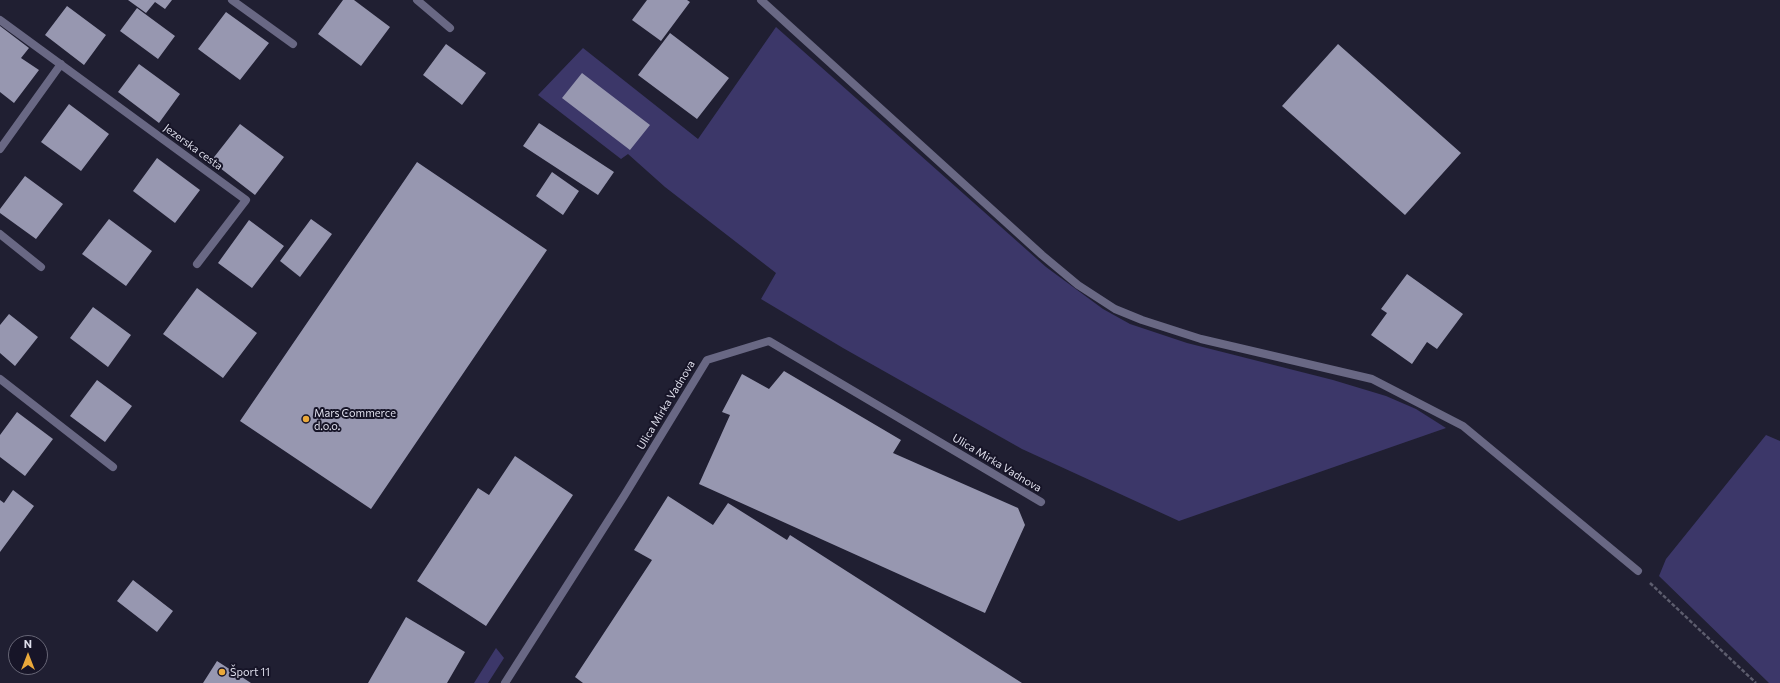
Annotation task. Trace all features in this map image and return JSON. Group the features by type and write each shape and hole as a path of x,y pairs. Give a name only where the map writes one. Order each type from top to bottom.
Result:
{"street":[{"path":"232,0 293,44"},
{"path":"417,0 450,28"},
{"path":"760,0 1042,255 1078,285 1115,309 1142,320 1201,339 1372,379 1463,426 1638,571"},
{"name":"Jezerska cesta","path":"0,20 246,200 197,264"},
{"path":"0,149 61,64"},
{"path":"0,234 41,267"},
{"name":"Ulica Mirka Vadnova","path":"505,683 624,496 707,360 769,341 1041,502"},
{"path":"0,379 113,467"}],"path":[{"path":"1638,571 1756,683"}],"shaded area":[{"path":"776,27 1046,267 1103,309 1130,324 1187,343 1333,380 1386,396 1416,409 1446,428 1179,521 1022,449 843,348 761,299 776,273 665,187 628,154 621,159 538,95 583,48 698,139"},
{"path":"1766,435 1780,441 1780,683 1769,683 1659,576 1666,559"},
{"path":"496,648 504,658 488,683 474,683"}],"building":[{"path":"128,0 172,0 165,9 155,2 146,13"},
{"path":"343,0 354,0 390,27 361,66 318,34"},
{"path":"647,0 687,0 690,2 661,41 632,20"},
{"path":"67,6 106,35 84,65 45,35"},
{"path":"137,8 175,36 158,59 120,31"},
{"path":"226,12 269,43 240,80 198,49"},
{"path":"0,26 29,48 21,58 39,70 14,103 0,92"},
{"path":"670,33 729,78 697,119 638,75"},
{"path":"446,44 486,73 462,105 423,75"},
{"path":"1338,44 1461,153 1405,215 1282,106"},
{"path":"139,64 180,94 159,123 118,92"},
{"path":"582,73 650,125 630,150 562,98"},
{"path":"69,104 109,134 81,171 41,142"},
{"path":"539,123 614,172 598,195 523,146"},
{"path":"240,124 284,157 255,195 211,161"},
{"path":"157,158 200,190 175,223 133,191"},
{"path":"417,162 547,250 371,509 240,421"},
{"path":"552,172 579,191 563,215 536,196"},
{"path":"25,176 63,204 36,239 0,213 0,209"},
{"path":"109,219 152,251 126,286 82,254"},
{"path":"311,219 332,234 300,277 280,261"},
{"path":"249,220 284,246 252,288 218,263"},
{"path":"1407,274 1463,314 1437,349 1427,342 1412,364 1371,335 1387,313 1381,309"},
{"path":"197,288 257,333 223,378 163,334"},
{"path":"93,307 131,335 108,367 70,338"},
{"path":"9,314 38,337 15,366 0,353 0,325"},
{"path":"784,371 901,440 893,453 1018,508 1025,525 985,613 699,484 730,415 722,412 742,374 769,389"},
{"path":"97,380 132,406 105,442 70,416"},
{"path":"17,412 53,439 25,476 0,457 0,435"},
{"path":"515,456 573,495 486,626 417,581 478,488 489,495"},
{"path":"13,490 34,506 0,552 0,500 4,503"},
{"path":"668,496 713,525 728,503 787,540 790,535 1022,683 583,683 575,677 652,560 634,550"},
{"path":"133,580 173,611 157,632 117,601"},
{"path":"406,617 465,652 447,683 368,683"},
{"name":"Šport 11","path":"217,661 251,683 203,683"}],"place":[{"name":"Mars Commerce d.o.o.","path":"306,419"},
{"name":"Šport 11","path":"222,672"}]}
